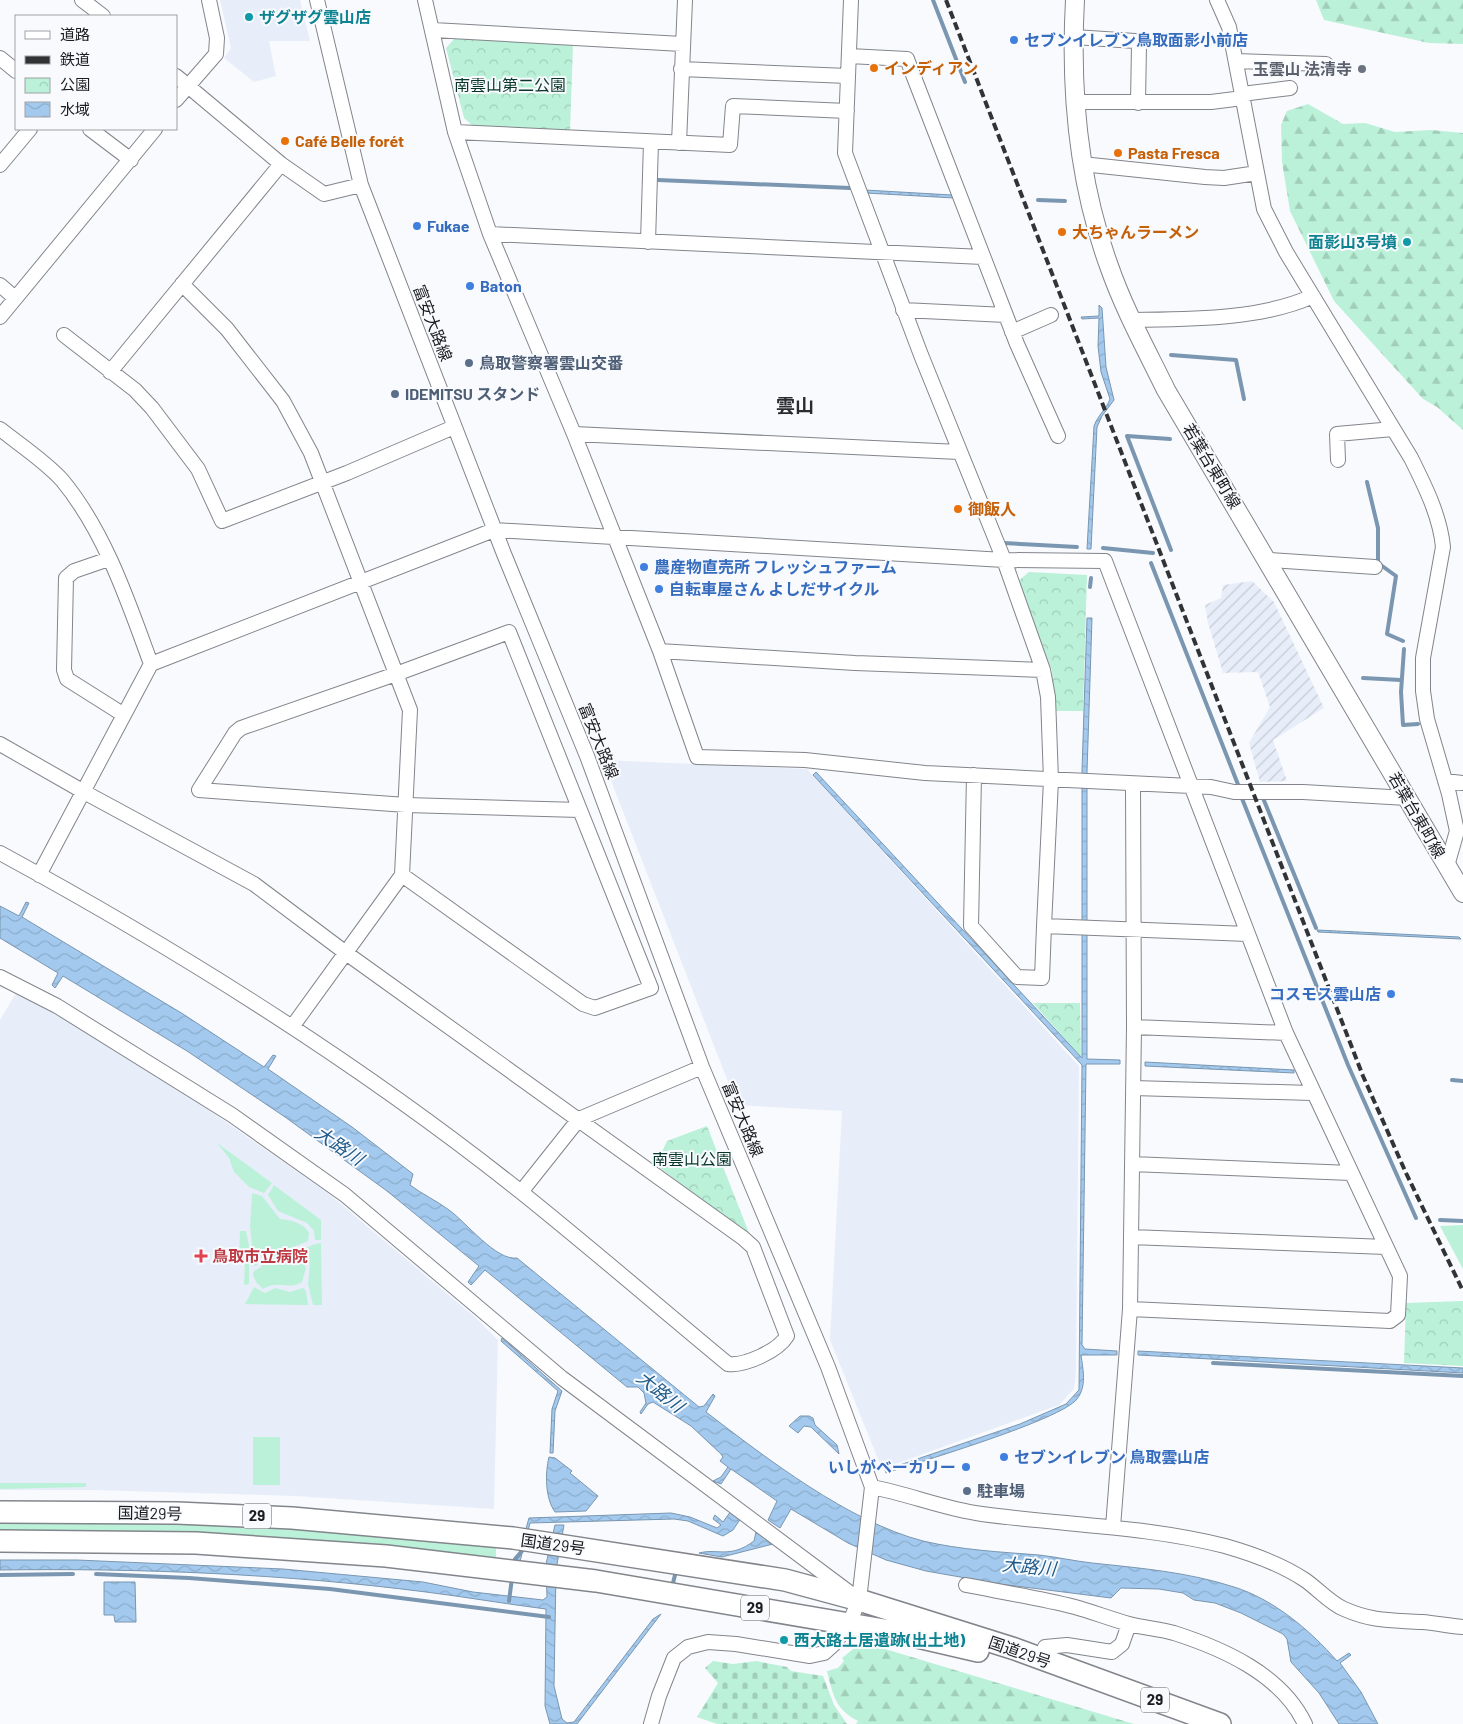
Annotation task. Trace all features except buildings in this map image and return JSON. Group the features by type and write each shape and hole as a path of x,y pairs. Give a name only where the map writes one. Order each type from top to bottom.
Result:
{"highway":[{"name":"国道29号","path":"0,1512 177,1513 292,1518 513,1538 785,1580 859,1600 1015,1649 1220,1724"},
{"name":"国道29号","path":"0,1541 196,1543 290,1548 386,1556 596,1581 896,1632 1090,1677"}],"main road":[{"name":"若葉台東町線","path":"1075,0 1075,102 1082,164 1090,206 1108,265 1131,320 1166,390 1269,560 1463,893"}],"street":[{"path":"82,0 102,15"},
{"path":"178,98 216,54 217,38 209,0"},
{"name":"富安大路線","path":"318,0 361,185 494,530 587,756 702,1067 828,1367 872,1487"},
{"path":"425,0 455,132 490,234 574,434 660,651 697,757 805,760 877,769 1211,788 1234,792 1303,792 1408,798"},
{"path":"679,143 685,0"},
{"path":"851,0 845,153 903,310 1004,560 1043,670 1048,697 1051,780 1042,978 1017,977 971,926 974,775"},
{"path":"1217,0 1229,27 1256,173 1268,219 1416,468 1442,531 1443,547 1423,658 1423,691 1427,719 1457,832 1447,866"},
{"path":"433,30 682,44"},
{"path":"1074,37 1135,41 1139,45 1138,103"},
{"path":"849,56 907,59 1012,332 1058,436"},
{"path":"0,58 15,70"},
{"path":"1236,61 1326,64"},
{"path":"681,69 848,76"},
{"path":"178,78 280,164 324,194 361,185"},
{"path":"1075,102 1218,102 1290,88"},
{"path":"455,132 730,145 733,106 847,110"},
{"path":"0,164 29,130"},
{"path":"91,130 131,160"},
{"path":"0,317 154,130"},
{"path":"648,242 651,142"},
{"path":"110,372 280,164"},
{"path":"1082,164 1215,178 1256,173"},
{"path":"490,234 983,257"},
{"path":"182,284 228,329 283,400 311,453 410,710 402,876 292,1026"},
{"path":"0,285 15,298"},
{"path":"1131,320 1246,314 1294,305 1313,296"},
{"path":"903,310 1006,315"},
{"path":"1012,332 1051,315"},
{"path":"64,336 135,390 169,429 198,470 222,521 321,483 454,428"},
{"path":"0,429 61,479 88,517 109,559 151,664"},
{"path":"1338,460 1337,434 1394,429"},
{"path":"574,434 959,452"},
{"path":"39,875 151,664 494,530 1004,560 1105,561 1194,788 1286,1033 1312,1093 1400,1276 1398,1314 1390,1320 1130,1309"},
{"path":"109,559 74,571 66,578 64,670 67,679 124,715"},
{"path":"1269,560 1375,567"},
{"path":"402,876 584,1004 595,1008 651,988 580,810 508,632 396,674 241,728 235,732 199,790 406,804 580,810"},
{"path":"660,651 855,663 1043,670"},
{"path":"0,744 254,884 346,953 579,1119 753,1247 787,1336 782,1345 739,1365 728,1364 521,1192 446,1135 292,1026 203,969 0,853"},
{"path":"1445,781 1463,783"},
{"path":"1113,1527 1130,1309 1135,928 1133,785"},
{"path":"1044,926 1135,928 1248,934"},
{"path":"0,977 57,1006 232,1115 345,1195 562,1378 859,1600"},
{"path":"1134,1026 1286,1033"},
{"path":"521,1192 579,1119 702,1067"},
{"path":"1133,1088 1312,1093"},
{"path":"1132,1164 1350,1173"},
{"path":"1131,1237 1386,1247"},
{"path":"651,1724 658,1696 674,1658 688,1647 708,1642 736,1644 810,1656 824,1652 834,1644 849,1624 859,1600 872,1487 904,1493 935,1504 980,1514 1113,1527 1187,1538 1261,1557 1305,1580 1341,1608 1362,1616 1387,1622 1422,1622 1463,1627"},
{"path":"966,1585 1073,1607 1193,1640 1260,1673 1280,1688 1298,1709 1305,1724"},
{"path":"1045,1647 1067,1645 1112,1652 1122,1644 1130,1624"}],"shaded area":[{"name":"ザグザグ雲山店","path":"220,0 300,0 310,41 269,41 276,76 254,82 224,58 231,48"},
{"path":"1252,581 1274,602 1324,708 1273,740 1287,781 1260,782 1249,743 1270,707 1258,672 1223,673 1208,623 1205,605 1221,598 1223,585"},
{"path":"603,760 807,769 1079,1066 1076,1374 1074,1389 1059,1405 882,1469 830,1340 842,1111 737,1105"},
{"name":"鳥取市立病院","path":"16,993 56,1013 199,1103 329,1194 476,1318 498,1340 494,1509 295,1496 92,1490 0,1490 0,1020"}],"green space":[{"path":"1316,0 1463,0 1463,44 1429,43 1324,20"},
{"name":"南雲山第二公園","path":"455,38 573,44 570,131 473,126 464,118 446,48"},
{"path":"1308,104 1343,124 1365,123 1395,132 1431,130 1463,133 1463,430 1437,407 1423,399 1334,301 1290,211 1282,162 1281,125 1287,111"},
{"path":"1029,572 1087,575 1083,711 1054,711 1052,670 1017,582"},
{"path":"1033,1003 1080,1003 1081,1057"},
{"name":"南雲山公園","path":"707,1126 749,1233 747,1234 656,1165 667,1141"},
{"path":"217,1143 272,1183 264,1193 249,1187 234,1172 229,1158"},
{"path":"274,1185 321,1220 321,1240 315,1240 314,1231 307,1223 278,1211 268,1195"},
{"path":"252,1193 262,1196 280,1219 301,1224 309,1233 308,1241 281,1252 268,1248 260,1254 257,1265 254,1266 250,1226"},
{"path":"1463,1225 1463,1269 1440,1226"},
{"path":"240,1231 246,1231 249,1245 249,1284 244,1285 245,1259 239,1259"},
{"path":"321,1243 322,1305 313,1305 308,1284 310,1265 301,1254 312,1245"},
{"path":"268,1253 300,1259 306,1268 302,1282 292,1285 274,1285 263,1289 256,1282 253,1275 254,1271 261,1267 263,1257"},
{"path":"254,1287 265,1293 275,1288 290,1292 303,1288 306,1291 308,1305 245,1304"},
{"path":"1463,1301 1463,1366 1404,1363 1406,1303"},
{"path":"253,1437 280,1437 280,1485 253,1485"},
{"path":"0,1483 86,1483 86,1487 0,1489"},
{"path":"0,1521 133,1521 286,1526 496,1546 496,1560 373,1545 249,1536 62,1531 0,1532"},
{"path":"857,1646 875,1646 1134,1724 856,1724 858,1721 844,1712 836,1700 827,1671 838,1668 844,1661 842,1658"},
{"path":"713,1661 733,1664 756,1661 787,1667 791,1671 823,1676 834,1705 847,1724 717,1724 697,1717 718,1683 705,1668"}],"water":[{"path":"865,190 952,195 954,198 866,193"},
{"path":"1099,305 1102,308 1106,367 1114,400 1102,416 1097,427 1091,549 1087,549 1094,426 1110,399 1101,372 1098,346 1099,318 1082,319 1081,317 1099,316"},
{"path":"1087,618 1092,618 1087,772 1087,1059 1120,1060 1120,1064 1086,1064 1082,1345 1085,1349 1117,1351 1117,1355 1081,1355 1084,1378 1082,1389 1077,1399 1066,1408 1018,1429 886,1473 885,1470 1020,1424 1066,1404 1079,1390 1082,1065 813,775 816,772 1082,1058 1082,771"},
{"name":"大路川","path":"26,902 29,903 22,917 183,1014 264,1067 273,1055 276,1056 268,1069 352,1127 413,1174 410,1185 449,1210 491,1247 509,1257 517,1258 699,1407 704,1406 713,1394 715,1396 706,1412 809,1487 866,1519 895,1532 923,1541 966,1549 1039,1555 1163,1571 1217,1582 1249,1592 1277,1608 1303,1627 1337,1661 1349,1653 1351,1655 1340,1663 1361,1692 1378,1724 1339,1724 1319,1693 1291,1662 1287,1639 1283,1634 1241,1613 1215,1603 1194,1600 1183,1593 1159,1589 1121,1588 1111,1598 1000,1584 926,1571 886,1560 848,1543 791,1509 780,1528 768,1520 777,1501 731,1469 721,1484 713,1481 721,1477 728,1467 720,1461 723,1457 721,1454 691,1426 653,1402 648,1404 641,1414 640,1412 646,1403 644,1393 638,1387 627,1387 485,1270 471,1285 468,1282 479,1266 387,1191 285,1117 187,1051 63,976 55,988 52,985 58,973 0,938 0,906 19,916"},
{"path":"1317,930 1459,937 1461,939 1318,932"},
{"path":"1145,1062 1294,1070 1294,1073 1145,1066"},
{"path":"502,1338 562,1391 555,1411 553,1453 550,1453 552,1409 558,1391 501,1341"},
{"path":"1138,1351 1463,1368 1463,1373 1138,1355"},
{"path":"800,1416 813,1418 815,1425 837,1445 839,1454 811,1427 804,1426 798,1433 789,1426"},
{"path":"549,1457 555,1458 572,1471 570,1473 598,1496 586,1511 555,1512 549,1500 547,1485"},
{"path":"731,1511 741,1518 733,1530 723,1536 688,1521 674,1519 530,1523 518,1569 515,1568 529,1518 671,1513 690,1517 717,1528 721,1525 713,1519 715,1515 723,1522"},
{"path":"555,1525 564,1525 556,1570 554,1686 562,1719 567,1723 574,1722 653,1619 661,1614 577,1724 550,1724 545,1706 546,1609 373,1586 267,1577 160,1571 0,1570 0,1560 77,1560 283,1569 423,1582 473,1592 543,1600 547,1597 546,1564"},
{"path":"756,1532 773,1544 722,1557 699,1553 738,1550 754,1541"},
{"path":"104,1582 135,1582 136,1622 115,1622 114,1615 104,1615"}],"waterway":[{"path":"933,0 965,82"},
{"path":"658,180 850,188"},
{"path":"1038,200 1065,201"},
{"path":"1171,355 1236,360 1244,399"},
{"path":"1170,439 1127,436 1171,550"},
{"path":"1367,482 1378,528 1378,563"},
{"path":"1003,543 1077,547"},
{"path":"1103,548 1153,553"},
{"path":"1151,563 1239,787"},
{"path":"1378,563 1396,576 1387,634 1403,641"},
{"path":"1090,587 1091,578"},
{"path":"1404,649 1401,692 1403,725 1418,724"},
{"path":"1363,678 1401,680"},
{"path":"1241,796 1348,1065 1416,1218"},
{"path":"1263,798 1316,928"},
{"path":"1452,1080 1463,1081"},
{"path":"1440,1220 1463,1221"},
{"path":"1213,1363 1463,1376"},
{"path":"514,1564 515,1559 522,1551"},
{"path":"673,1583 676,1571"},
{"path":"0,1575 73,1574"},
{"path":"96,1574 189,1578 330,1589 549,1617"},
{"path":"509,1601 512,1578"}],"railway":[{"path":"946,0 1363,1076 1406,1173 1463,1291"}],"place":[{"name":"ザグザグ雲山店","path":"249,17"},
{"name":"セブンイレブン鳥取面影小前店","path":"1014,40"},
{"name":"インディアン","path":"874,68"},
{"name":"玉雲山 法清寺","path":"1362,69"},
{"name":"Café Belle forét","path":"285,141"},
{"name":"Pasta Fresca","path":"1118,153"},
{"name":"Fukae","path":"417,226"},
{"name":"大ちゃんラーメン","path":"1062,232"},
{"name":"面影山3号墳","path":"1407,242"},
{"name":"Baton","path":"470,286"},
{"name":"鳥取警察署雲山交番","path":"469,363"},
{"name":"IDEMITSU スタンド","path":"395,394"},
{"name":"御飯人","path":"958,509"},
{"name":"農産物直売所 フレッシュファーム","path":"644,567"},
{"name":"自転車屋さん よしだサイクル","path":"659,589"},
{"name":"コスモス雲山店","path":"1391,994"},
{"name":"鳥取市立病院","path":"201,1256"},
{"name":"セブンイレブン 鳥取雲山店","path":"1004,1457"},
{"name":"いしがベーカリー","path":"966,1467"},
{"name":"駐車場","path":"967,1491"},
{"name":"西大路土居遺跡(出土地)","path":"784,1640"}],"district":[{"name":"雲山","path":"795,405"}]}
